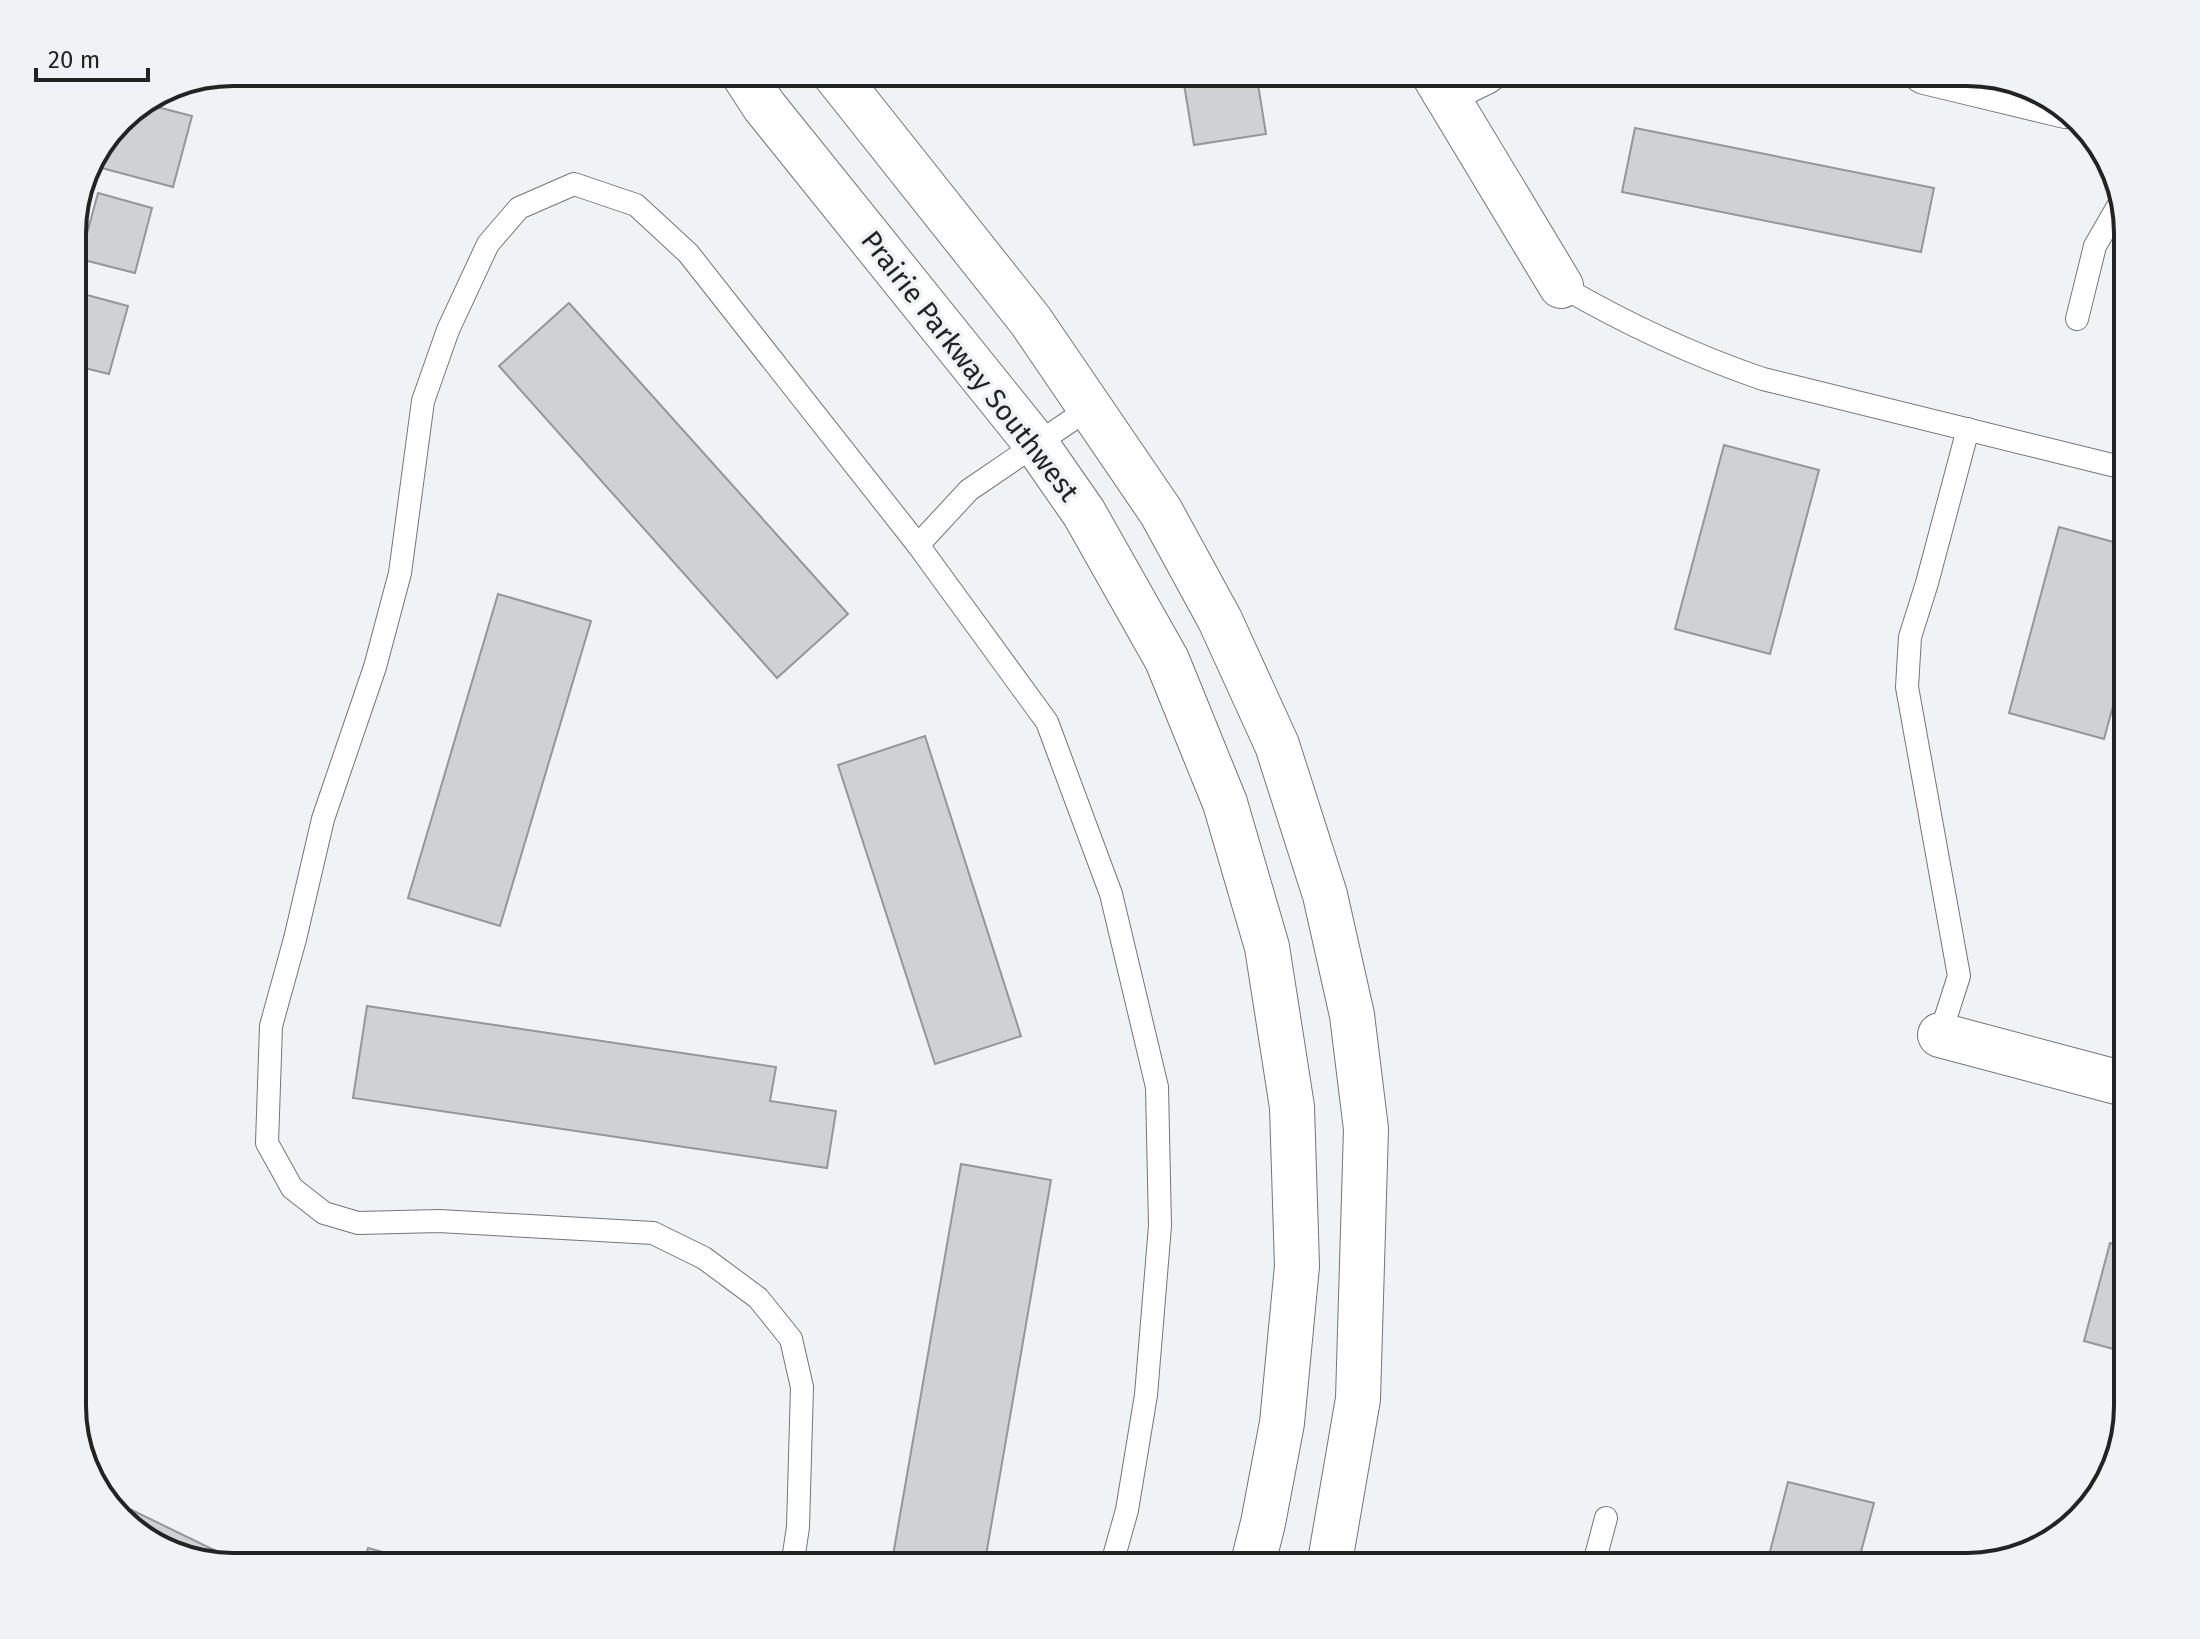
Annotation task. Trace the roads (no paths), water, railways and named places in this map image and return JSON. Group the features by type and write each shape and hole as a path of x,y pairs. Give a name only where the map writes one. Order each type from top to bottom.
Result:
{"street":[{"name":"Prairie Parkway Southwest","path":"751,86 1036,444 1084,513 1167,660 1225,803 1267,947 1292,1107 1297,1266 1282,1423 1256,1553"},
{"path":"844,86 1030,320 1161,512 1220,620 1277,745 1325,895 1352,1015 1366,1129 1358,1399 1331,1553"},
{"path":"1440,86 1561,286"},
{"path":"1940,1035 2114,1081"}],"lane":[{"path":"794,1553 798,1527 802,1387 791,1339 758,1298 704,1258 653,1233 439,1221 358,1223 324,1213 292,1188 267,1143 271,1026 323,819 375,667 400,573 423,401 448,330 488,244 519,208 574,184 636,205 688,253 918,545 1047,722 1111,894 1157,1087 1160,1226 1146,1395 1127,1510 1115,1553"},
{"path":"2077,319 2095,246 2113,215"},
{"path":"1561,286 1656,337 1708,360 1763,379 2114,466"},
{"path":"918,545 969,490 1091,407"},
{"path":"1940,1035 1959,976 1907,687 1908,654 1910,637 1968,429"},
{"path":"1597,1553 1606,1518"}]}
